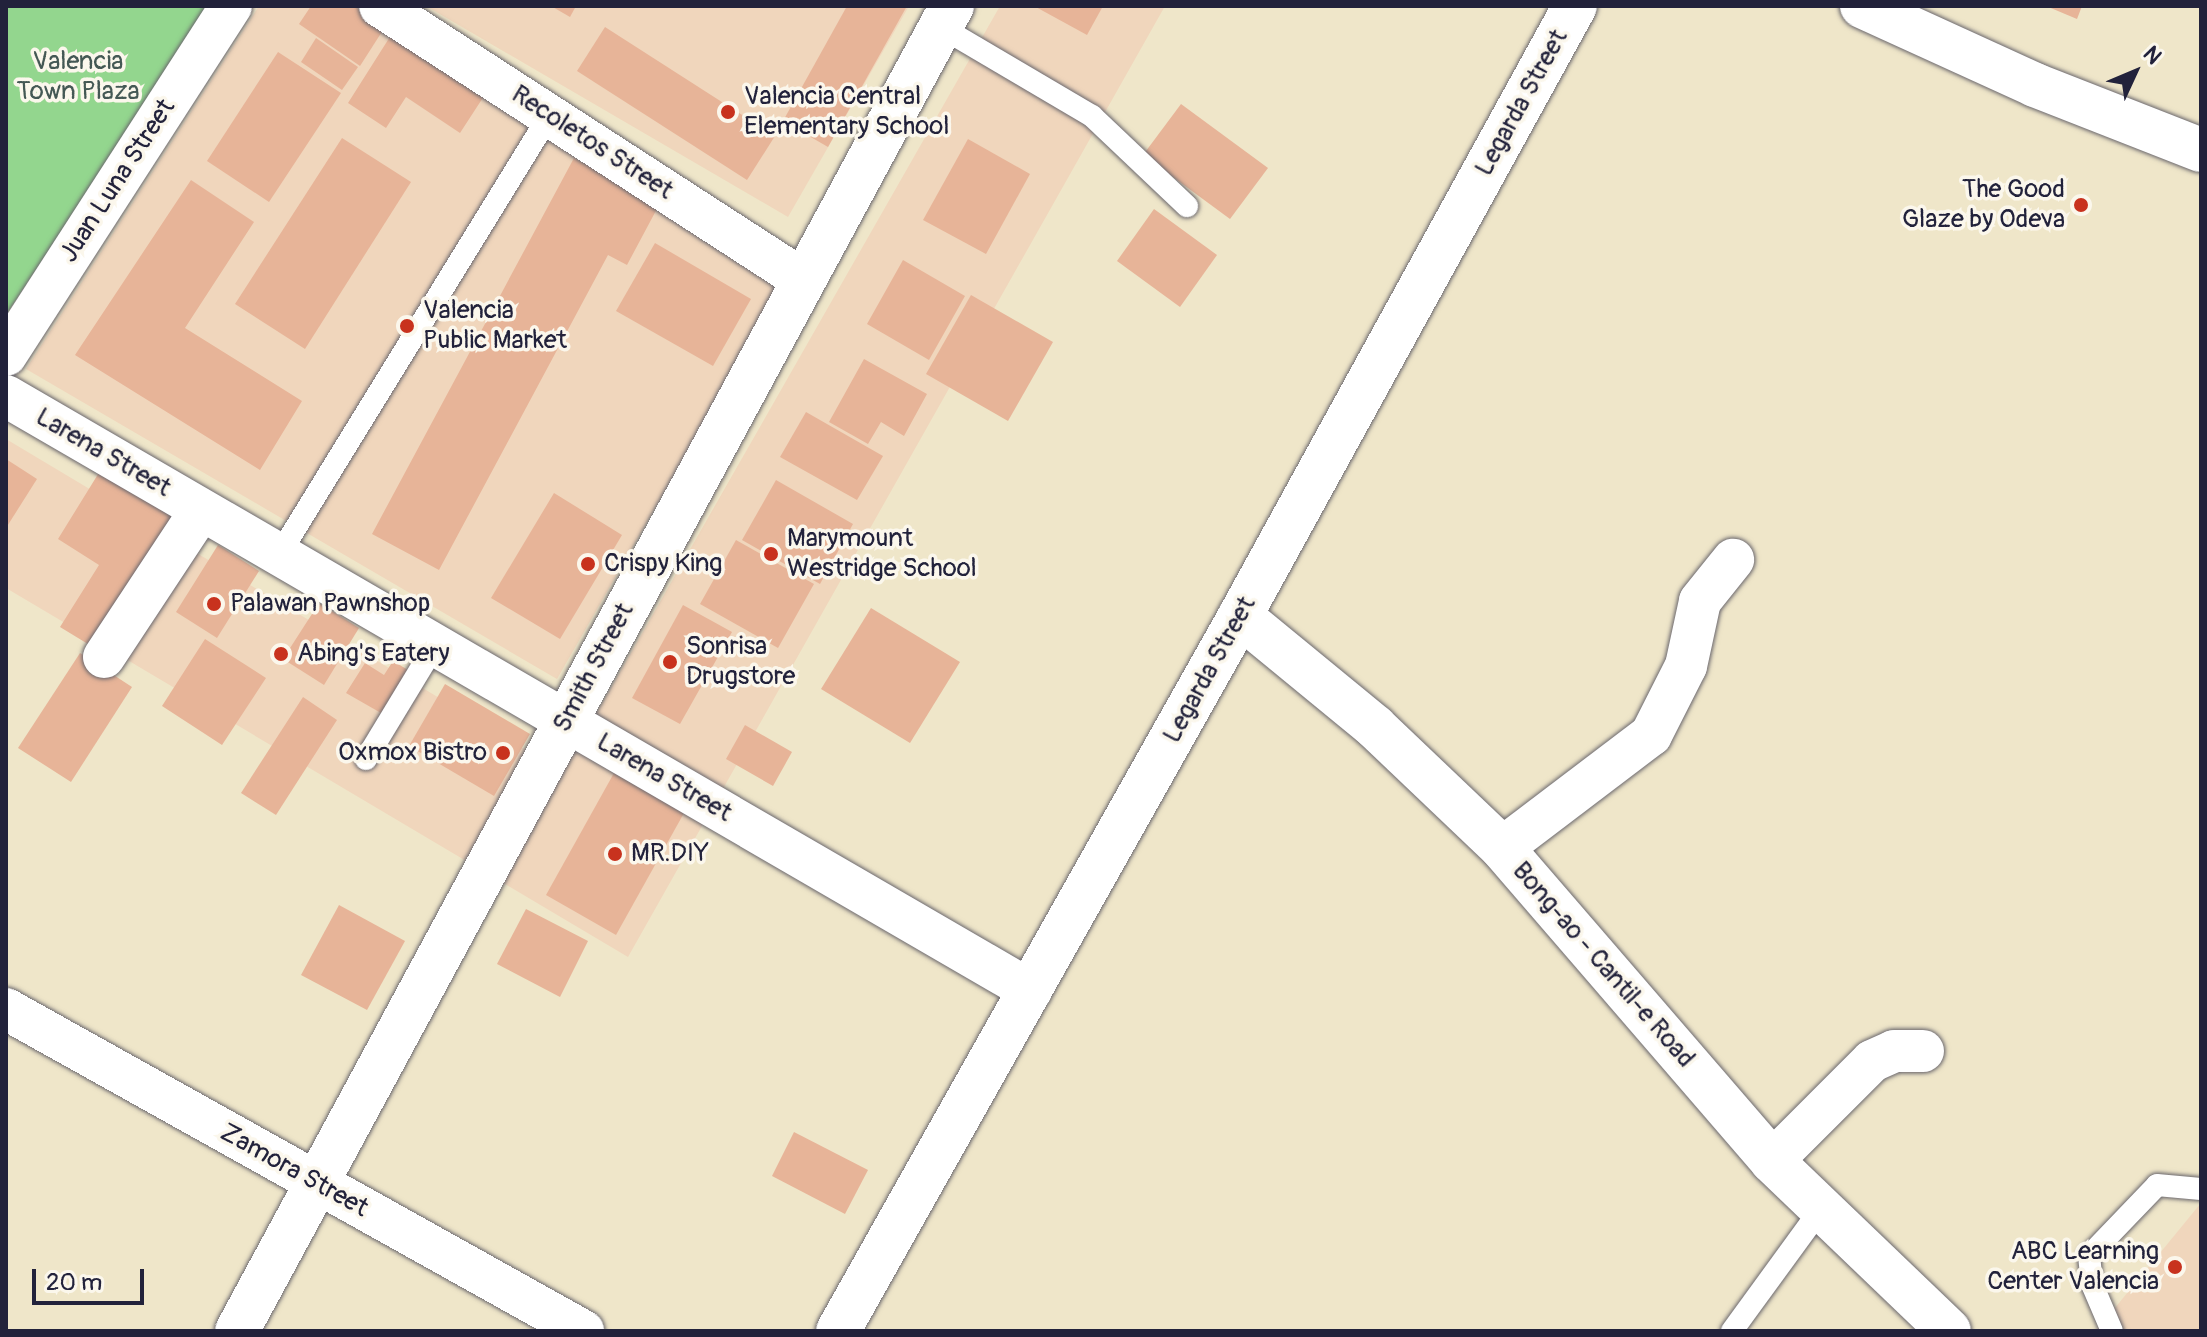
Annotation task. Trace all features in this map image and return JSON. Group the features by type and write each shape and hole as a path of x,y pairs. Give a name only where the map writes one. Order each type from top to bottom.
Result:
{"street":[{"name":"Juan Luna Street","path":"6,355 231,6"},
{"name":"Recoletos Street","path":"380,6 803,280"},
{"name":"Legarda Street","path":"838,1331 1240,616 1575,6"},
{"path":"1862,6 2035,85 2201,150"},
{"name":"Smith Street","path":"237,1331 946,16"},
{"name":"Larena Street","path":"6,396 1031,991"},
{"path":"104,657 201,510"},
{"path":"1502,848 1651,735 1686,666 1700,601 1733,560"},
{"name":"Bong-ao - Cantil-e Road","path":"1240,616 1375,727 1502,848 1772,1161 1949,1331"},
{"name":"Zamora Street","path":"6,1009 583,1331"},
{"path":"1772,1161 1872,1061 1894,1051 1923,1051"}],"lane":[{"path":"946,16 1092,116 1187,206"},
{"path":"279,555 549,116"},
{"path":"366,759 435,645"},
{"path":"2112,1331 2092,1284 2089,1256 2157,1185 2201,1189"},
{"path":"1732,1331 1821,1209"}],"shaded area":[{"name":"Valencia Public Market","path":"259,6 361,6 784,283 557,679 26,369"},
{"name":"Valencia Central Elementary School","path":"426,6 909,6 788,217"},
{"path":"1000,6 1165,6 628,957 6,588 6,439 563,772"},
{"name":"ABC Learning Center Valencia","path":"2201,1203 2201,1331 2096,1331"}],"green space":[{"name":"Valencia Town Plaza","path":"6,6 210,6 6,315"}],"building":[{"path":"311,6 354,6 385,27 360,66 299,24"},
{"path":"551,6 576,6 570,17"},
{"path":"847,6 907,6 828,147 783,121"},
{"path":"1034,6 1103,6 1087,35"},
{"path":"2046,6 2082,6 2077,19"},
{"path":"605,27 775,136 747,180 577,71"},
{"path":"393,32 486,93 460,133 406,97 386,128 348,103"},
{"path":"316,38 358,67 342,90 301,62"},
{"path":"278,52 341,93 269,202 207,161"},
{"path":"1181,104 1268,168 1230,219 1143,155"},
{"path":"342,138 411,182 305,349 235,304"},
{"path":"968,139 1030,174 986,254 923,220"},
{"path":"574,158 659,205 627,265 608,255 439,570 372,534"},
{"path":"191,180 254,222 185,328 302,401 260,470 75,355"},
{"path":"1154,209 1217,255 1180,307 1117,261"},
{"path":"655,243 751,299 713,366 616,311"},
{"path":"903,260 965,296 929,360 867,324"},
{"path":"971,295 1053,342 1008,421 926,374"},
{"path":"864,359 927,394 904,436 881,422 868,444 829,422"},
{"path":"806,412 883,456 857,500 780,457"},
{"path":"6,459 37,479 6,528"},
{"path":"100,471 182,523 101,652 60,627 99,565 58,539"},
{"path":"776,480 853,524 820,584 742,540"},
{"path":"554,493 622,535 560,639 491,598"},
{"path":"736,540 814,584 778,648 700,604"},
{"path":"218,545 259,571 217,638 176,612"},
{"path":"319,603 359,628 324,685 283,659"},
{"path":"683,605 732,632 680,724 632,698"},
{"path":"871,608 960,662 910,743 821,689"},
{"path":"205,639 266,678 222,745 162,706"},
{"path":"80,653 132,687 71,782 18,748"},
{"path":"393,661 413,673 388,717 346,693 365,663 384,675"},
{"path":"445,684 530,734 494,796 409,746"},
{"path":"303,697 337,720 276,815 241,793"},
{"path":"745,725 792,752 773,786 726,759"},
{"name":"MR.DIY","path":"614,773 684,813 616,935 546,895"},
{"path":"339,905 405,941 367,1010 301,975"},
{"path":"526,909 588,941 560,997 497,964"},
{"path":"794,1132 868,1170 845,1214 772,1176"}],"place":[{"name":"Valencia Central Elementary School","path":"728,112"},
{"name":"The Good Glaze by Odeva","path":"2081,205"},
{"name":"Valencia Public Market","path":"407,326"},
{"name":"Marymount Westridge School","path":"771,554"},
{"name":"Crispy King","path":"588,564"},
{"name":"Palawan Pawnshop","path":"214,604"},
{"name":"Abing's Eatery","path":"281,654"},
{"name":"Sonrisa Drugstore","path":"670,662"},
{"name":"Oxmox Bistro","path":"503,753"},
{"name":"MR.DIY","path":"615,854"},
{"name":"ABC Learning Center Valencia","path":"2175,1267"}]}
